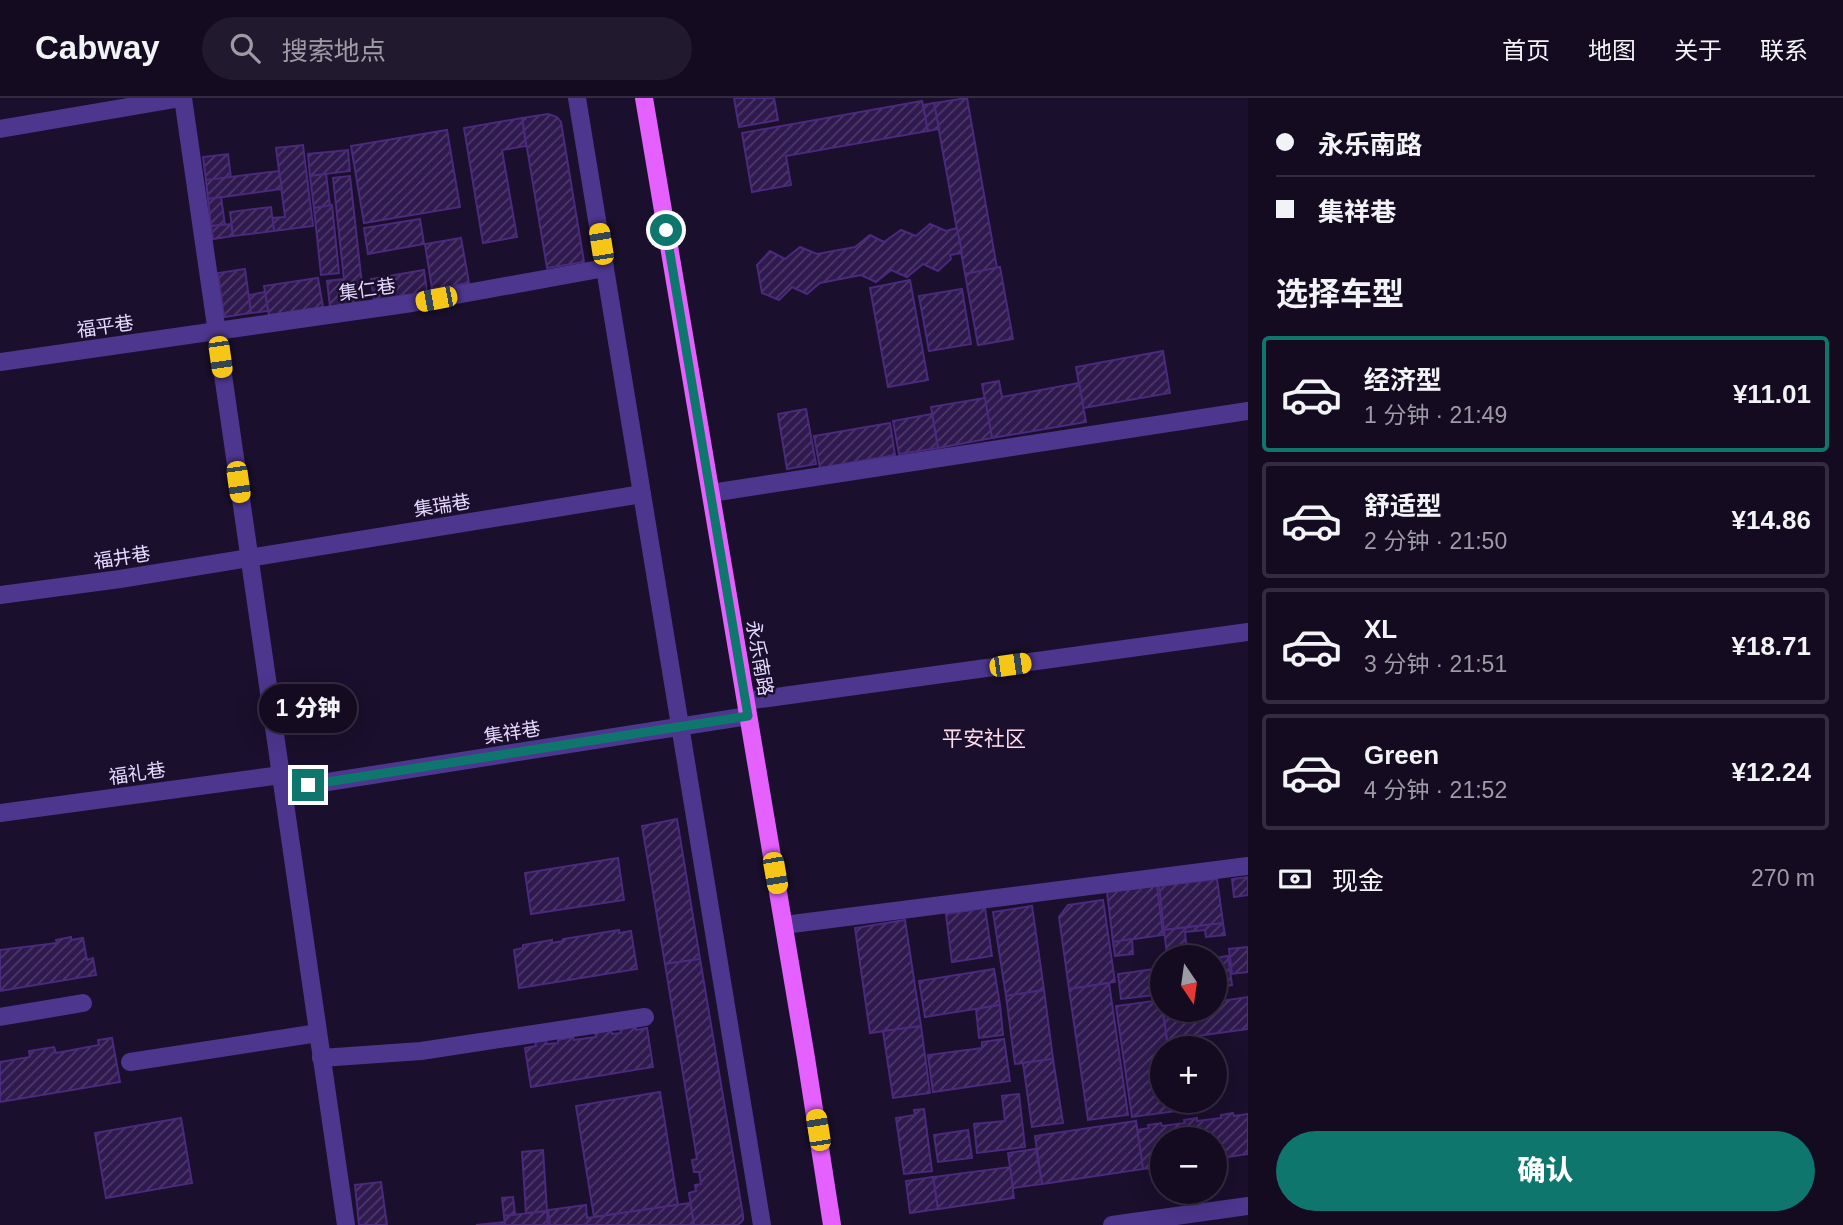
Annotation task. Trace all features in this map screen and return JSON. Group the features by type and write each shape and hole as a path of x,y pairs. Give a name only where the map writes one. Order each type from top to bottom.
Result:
{"main road":[{"name":"永乐南路","path":"644,98 832,1225"}],"street":[{"path":"0,129 182,98 346,1225"},
{"path":"577,98 762,1225"},
{"name":"集仁巷","path":"217,331 412,303 605,268"},
{"name":"福平巷","path":"0,362 217,331"},
{"path":"710,493 1248,411"},
{"name":"集瑞巷","path":"249,558 642,494"},
{"name":"福井巷","path":"0,595 249,558"},
{"name":"集祥巷","path":"282,782 680,727 747,709 1248,632"},
{"name":"福礼巷","path":"0,813 282,782"},
{"path":"784,925 1248,866"},
{"path":"0,1017 83,1003"},
{"path":"321,1058 421,1051 645,1017"},
{"path":"130,1062 318,1033"},
{"path":"1112,1225 1248,1206"}],"building":[{"path":"734,98 774,98 778,120 739,127"},
{"path":"967,98 997,268 965,274 934,103"},
{"path":"922,101 928,131 786,156 791,185 752,192 742,133"},
{"path":"934,103 939,129 928,131 923,105"},
{"path":"548,114 557,117 561,122 584,262 547,268 522,118"},
{"path":"522,118 526,146 502,150 517,237 483,243 464,128"},
{"path":"447,130 460,207 364,223 351,146"},
{"path":"303,145 313,226 274,231 272,218 285,217 276,148"},
{"path":"348,150 350,171 310,176 308,154"},
{"path":"228,154 231,178 206,180 203,157"},
{"path":"279,171 282,189 208,199 206,180"},
{"path":"326,174 330,206 314,208 310,176"},
{"path":"350,176 364,303 330,307 327,281 344,279 333,178"},
{"path":"221,197 225,225 211,226 208,199"},
{"path":"332,205 339,273 321,275 314,208"},
{"path":"271,207 274,231 233,236 230,212"},
{"path":"420,219 424,244 368,254 364,228"},
{"path":"231,224 233,236 213,239 211,226"},
{"path":"930,224 946,231 957,228 962,253 950,255 951,259 938,271 923,264 907,277 891,270 876,282 861,275 820,283 807,294 792,287 779,300 762,293 757,265 770,251 785,259 800,247 817,254 855,247 870,235 884,242 901,230 916,236"},
{"path":"461,238 469,283 432,289 425,244"},
{"path":"1000,267 1013,339 978,345 965,274"},
{"path":"245,269 251,313 224,317 218,273"},
{"path":"424,270 427,292 374,300 371,279"},
{"path":"318,278 323,307 269,315 264,286"},
{"path":"910,280 928,380 888,387 870,288"},
{"path":"962,289 971,344 929,351 919,296"},
{"path":"265,292 268,311 251,313 249,295"},
{"path":"1163,351 1170,393 1083,408 1076,367"},
{"path":"999,381 1002,397 1079,383 1086,422 992,438 982,384"},
{"path":"985,398 992,438 938,448 931,407"},
{"path":"806,409 816,464 787,469 778,414"},
{"path":"932,414 938,448 899,454 893,421"},
{"path":"890,423 895,455 820,468 814,436"},
{"path":"677,819 700,959 665,964 642,826"},
{"path":"618,858 624,900 531,914 525,873"},
{"path":"1248,877 1248,895 1234,897 1232,879"},
{"path":"1217,879 1223,923 1164,930 1159,886"},
{"path":"1157,886 1163,935 1113,942 1107,892"},
{"path":"1103,900 1115,982 1069,989 1059,917 1068,905"},
{"path":"1032,906 1044,990 1006,996 993,912"},
{"path":"985,908 992,956 952,962 946,914"},
{"path":"905,920 921,1026 870,1033 855,928"},
{"path":"1223,923 1225,935 1206,937 1205,930 1185,932 1186,945 1166,945 1164,930"},
{"path":"619,930 619,933 631,931 637,969 519,988 514,950 523,948 523,945 552,940 552,943"},
{"path":"71,937 71,940 83,938 87,960 93,958 96,975 0,991 0,950 57,943 56,940"},
{"path":"1132,939 1133,954 1115,956 1113,942"},
{"path":"1248,947 1248,972 1232,974 1229,949"},
{"path":"1227,956 1232,985 1227,986"},
{"path":"700,959 743,1215 743,1220 738,1225 694,1225 689,1193 696,1191 695,1185 701,1184 699,1172 694,1172 692,1160 697,1159 665,964"},
{"path":"994,969 1000,1005 925,1017 919,981"},
{"path":"1150,970 1150,995 1121,999 1118,974"},
{"path":"1109,983 1128,1115 1088,1120 1069,989"},
{"path":"1044,990 1053,1059 1015,1064 1006,996"},
{"path":"1248,997 1248,1029 1196,1036 1166,1036 1165,1022 1227,1022 1227,1000"},
{"path":"1150,1001 1150,1022 1164,1022 1166,1036 1150,1036 1150,1113 1162,1113 1132,1117 1116,1006"},
{"path":"1000,1005 1003,1035 979,1038 976,1009"},
{"path":"636,1026 636,1030 647,1028 653,1067 531,1087 525,1048 536,1046 535,1042 546,1040 547,1044 573,1037 574,1040 596,1037 595,1033 611,1030 612,1034 621,1033 620,1029"},
{"path":"921,1026 930,1093 893,1098 883,1031"},
{"path":"112,1038 120,1082 0,1102 0,1062 30,1057 29,1051 54,1047 56,1053 99,1045 98,1040"},
{"path":"1004,1039 1010,1081 933,1092 928,1055 982,1048 982,1042"},
{"path":"1053,1059 1063,1123 1032,1127 1023,1063"},
{"path":"660,1092 678,1205 594,1217 576,1106"},
{"path":"1019,1094 1025,1147 977,1153 974,1124 1005,1121 1002,1096"},
{"path":"924,1109 932,1171 904,1174 896,1118 915,1115 914,1110"},
{"path":"1248,1114 1248,1154 1227,1157 1227,1127 1150,1127 1150,1168 1143,1169 1137,1130 1149,1128 1148,1125 1185,1123 1184,1120 1221,1118 1221,1115"},
{"path":"181,1118 192,1183 106,1198 95,1133"},
{"path":"1136,1121 1143,1169 1042,1184 1035,1136"},
{"path":"968,1130 972,1158 938,1162 934,1135"},
{"path":"1036,1149 1042,1184 1013,1188 1008,1153"},
{"path":"543,1150 547,1211 526,1213 522,1152"},
{"path":"1010,1167 1014,1198 938,1209 933,1177"},
{"path":"933,1177 938,1209 910,1213 906,1181"},
{"path":"381,1182 387,1225 359,1225 355,1185"},
{"path":"513,1197 515,1214 504,1216 502,1198"},
{"path":"690,1203 694,1225 550,1225 548,1210 586,1205 587,1218"},
{"path":"547,1211 548,1225 505,1225 504,1216"},
{"path":"505,1222 505,1225 476,1225"}],"district":[{"name":"平安社区","path":"984,739"}],"route":[{"path":"308,785 748,716 666,230"}]}
